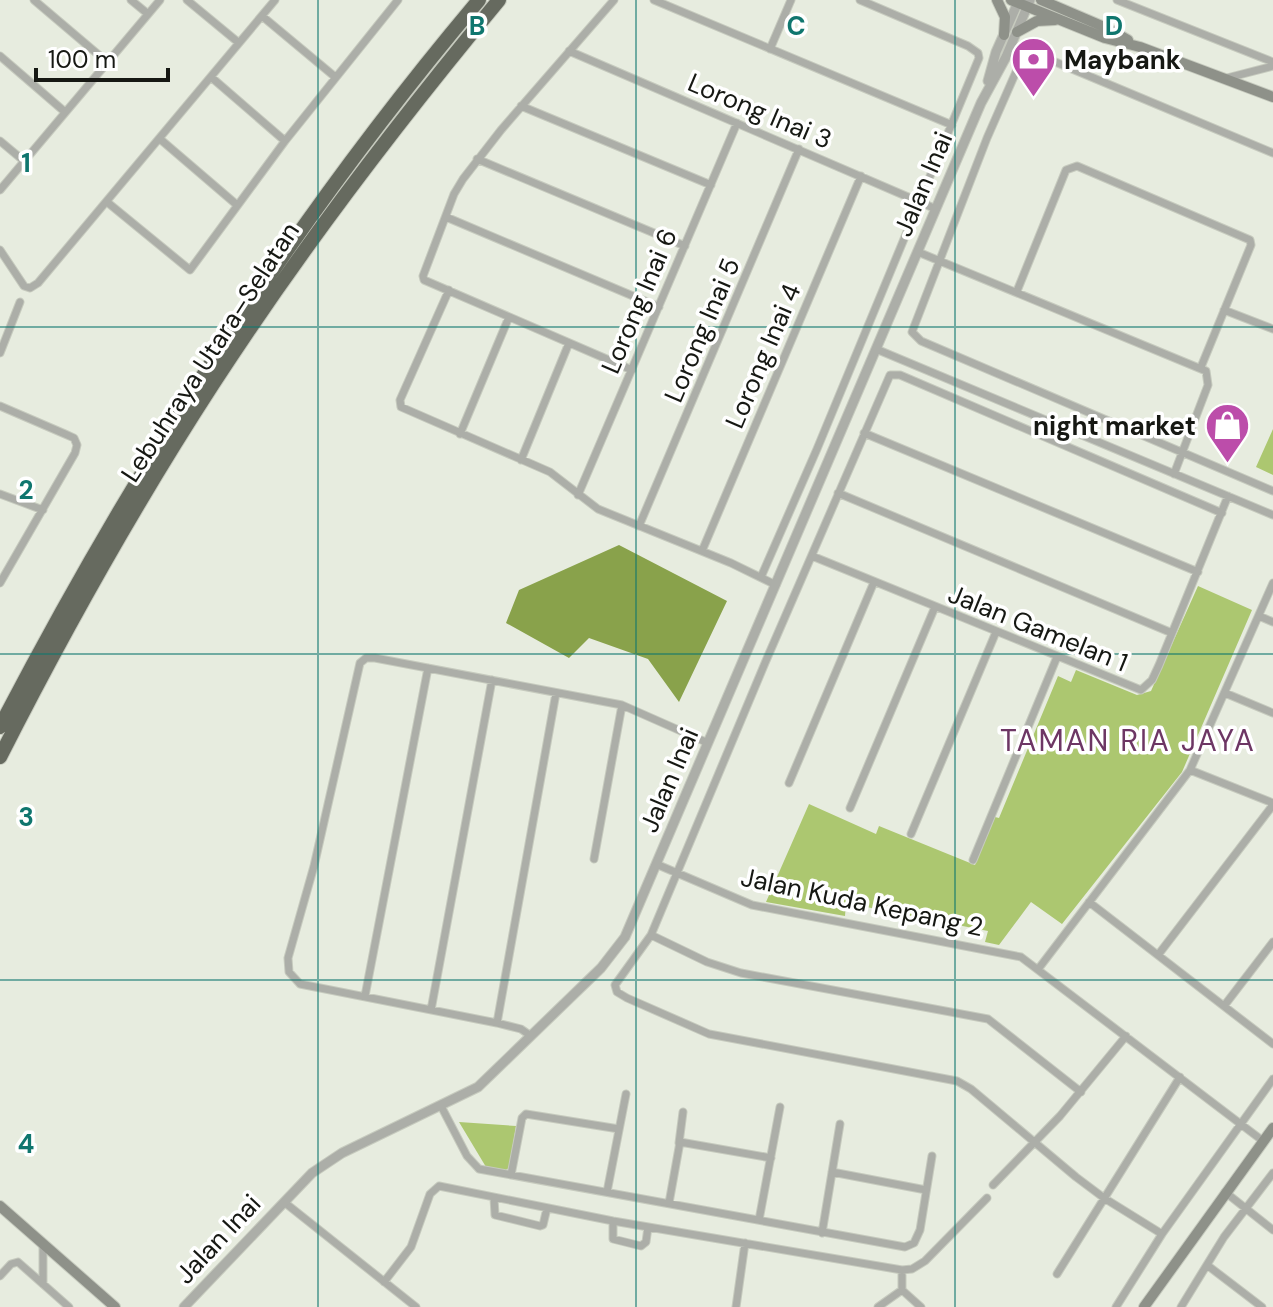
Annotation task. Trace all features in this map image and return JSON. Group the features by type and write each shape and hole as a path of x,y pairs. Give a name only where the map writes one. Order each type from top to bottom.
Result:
{"highway":[{"name":"Lebuhraya Utara–Selatan","path":"0,727 119,510 203,374 345,169 479,0"},
{"name":"Lebuhraya Utara–Selatan","path":"0,757 117,543 215,381 360,174 499,0"}],"main road":[{"path":"997,0 1005,17 1004,35"},
{"path":"1041,0 1105,38 1140,47 1273,97"},
{"path":"1059,0 1071,19"},
{"path":"1021,2 1071,19"},
{"path":"1017,32 1030,23 1071,19"},
{"path":"1144,1307 1273,1128"},
{"path":"0,1206 115,1307"},
{"path":"1153,1307 1163,1281"}],"street":[{"path":"34,0 107,62"},
{"path":"131,0 148,14"},
{"path":"0,190 160,0"},
{"path":"187,0 239,43"},
{"path":"0,250 24,286 34,287 275,0"},
{"path":"107,202 190,270 334,76 398,0"},
{"path":"614,0 521,106 458,186 424,271 424,280 632,370"},
{"path":"654,0 952,125"},
{"path":"770,49 791,0"},
{"path":"761,577 978,64 978,53 968,46 860,0"},
{"path":"1117,0 1273,64"},
{"name":"Jalan Inai","path":"981,103 1004,35 1021,2"},
{"name":"Jalan Inai","path":"184,1307 312,1173 342,1153 478,1087 601,968 619,946 631,925 981,103 1017,32 1021,2"},
{"path":"262,16 334,76"},
{"name":"Lorong Inai 3","path":"569,51 936,209"},
{"path":"0,56 65,112"},
{"path":"1273,153 1041,56 1032,57 1019,65 913,328 916,338 1273,491"},
{"path":"1225,79 1273,64"},
{"path":"211,77 285,141"},
{"path":"521,106 711,185"},
{"name":"Lorong Inai 6","path":"578,495 737,123"},
{"path":"160,139 237,205"},
{"path":"0,141 24,161"},
{"name":"Lorong Inai 5","path":"639,526 799,149"},
{"path":"477,159 685,246"},
{"path":"1017,291 1063,174 1068,168 1077,166 1248,237 1251,245 1201,367"},
{"name":"Lorong Inai 4","path":"702,551 861,176"},
{"path":"446,217 659,307"},
{"path":"918,252 1201,367 1208,376 1208,385 1174,474"},
{"path":"449,290 400,400 401,407 550,472 592,506 776,585"},
{"path":"0,353 20,302"},
{"path":"1224,310 1273,329"},
{"path":"460,434 509,317"},
{"path":"521,460 569,343"},
{"path":"876,349 1273,515"},
{"path":"1162,1234 1104,1198 971,1089 957,1081 709,1034 621,995 615,985 651,935 887,378 900,375 1222,513"},
{"path":"0,406 76,441 75,453 0,582"},
{"path":"864,433 1198,572"},
{"path":"838,493 1172,633"},
{"path":"0,494 43,510"},
{"name":"Jalan Gamelan 1","path":"812,556 1141,690 1152,680 1228,496"},
{"path":"789,783 874,582"},
{"path":"1039,968 1190,770 1273,583"},
{"path":"850,808 935,607"},
{"path":"1259,616 1273,622"},
{"path":"911,834 996,632"},
{"path":"973,860 1057,657"},
{"path":"531,1036 521,1029 497,1023 300,984 289,972 288,958 314,866 360,663 370,658 622,705 708,743"},
{"path":"365,996 428,668"},
{"path":"431,1010 492,680"},
{"path":"497,1023 556,693"},
{"path":"1225,693 1273,713"},
{"path":"594,859 622,705"},
{"path":"1158,955 1273,804 1190,770"},
{"name":"Jalan Kuda Kepang 2","path":"656,864 752,905 1015,955 1039,968 1263,1141"},
{"path":"1089,902 1273,1044"},
{"path":"651,935 707,962 741,973 988,1019 1081,1092"},
{"path":"1224,1006 1273,942"},
{"path":"993,1185 1081,1092 1126,1036"},
{"path":"1057,1274 1180,1077"},
{"path":"1116,1307 1162,1234 1273,1079"},
{"path":"607,1192 626,1094"},
{"path":"441,1106 473,1165 483,1170 908,1247 914,1243 920,1230 932,1156"},
{"path":"759,1220 780,1107"},
{"path":"669,1203 683,1112"},
{"path":"511,1175 522,1118 526,1114 619,1129"},
{"path":"822,1233 840,1124"},
{"path":"679,1143 687,1141 771,1158"},
{"path":"832,1172 926,1190"},
{"path":"1181,1307 1245,1209 1273,1173"},
{"path":"384,1282 411,1247 433,1190 439,1186 613,1221 902,1270 912,1269 925,1261 987,1198"},
{"path":"1225,1192 1273,1230"},
{"path":"494,1198 493,1213 540,1226 543,1225 547,1208"},
{"path":"284,1202 416,1307"},
{"path":"613,1221 613,1239 641,1246 646,1242 648,1227"},
{"path":"43,1242 43,1284"},
{"path":"736,1307 745,1243"},
{"path":"0,1276 11,1264 18,1262 69,1307"},
{"path":"1207,1265 1262,1307"},
{"path":"902,1270 902,1290 921,1307"},
{"path":"878,1307 902,1290"}],"shaded area":[{"path":"1273,429 1273,475 1256,467"},
{"path":"619,545 727,601 679,702 648,659 589,638 569,658 506,623 519,590"},
{"path":"1198,586 1252,610 1182,772 1062,924 1031,902 999,945 985,942 988,931 846,903 845,916 766,902 809,804 876,834 879,826 975,865 995,817 999,818 1058,676 1071,682 1076,670 1137,695 1151,691"},
{"path":"459,1122 516,1126 509,1168 504,1171 486,1167"}],"place":[{"name":"Maybank","path":"1033,99"},
{"name":"night market","path":"1227,465"}],"district":[{"name":"TAMAN RIA JAYA","path":"1128,741"}]}
